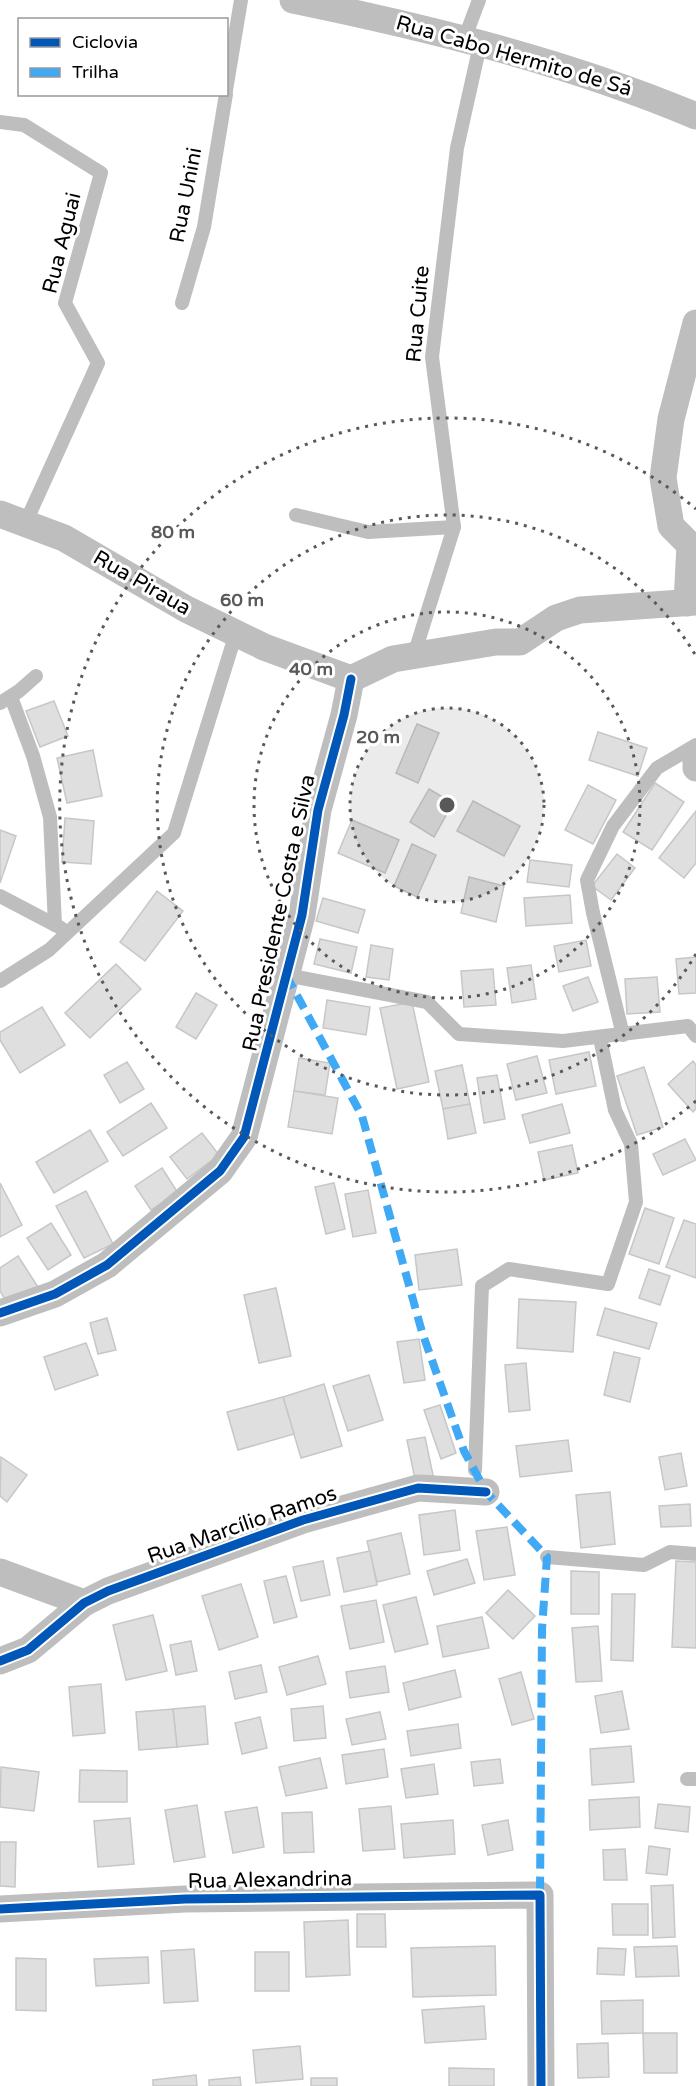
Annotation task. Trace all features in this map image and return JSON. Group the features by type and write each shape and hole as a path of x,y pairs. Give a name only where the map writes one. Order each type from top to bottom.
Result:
{"street":[{"name":"Rua Cabo Hermito de Sá","path":"293,0 415,25 640,93 696,116"},
{"path":"351,679 393,658 496,642 520,642 556,618 580,610 691,603 690,545 671,526 663,478 671,419 696,323"},
{"name":"Rua Piraua","path":"0,514 64,538 186,609 264,647 351,679"},
{"name":"Rua Presidente Costa e Silva","path":"0,1313 55,1294 107,1265 220,1171 244,1137 302,915 318,810 344,716 351,679"},
{"path":"696,758 696,768"},
{"name":"Rua Marcílio Ramos","path":"0,1661 28,1650 84,1603 108,1591 303,1520 418,1488 481,1481"},
{"path":"0,1572 84,1603"},
{"name":"Rua Alexandrina","path":"0,1909 185,1899 540,1895 541,2086"}],"lane":[{"path":"228,78 241,0"},
{"name":"Rua Cuite","path":"414,655 454,527 432,357 457,148 479,0"},
{"name":"Rua Unini","path":"182,303 204,227 226,96"},
{"name":"Rua Aguai","path":"0,122 24,125 101,174 65,303 98,363 25,524"},
{"path":"296,515 368,531 454,527"},
{"path":"0,981 49,950 174,833 236,633"},
{"path":"36,676 5,700 33,756 50,817 55,925"},
{"path":"623,1035 593,914 587,880 614,826 657,768 696,745"},
{"path":"0,896 69,931"},
{"path":"286,975 427,1002 459,1034 563,1041 692,1031"},
{"path":"481,1481 482,1286 508,1269 608,1284 636,1202 631,1144 615,1110 600,1038"},
{"path":"547,1557 644,1565 670,1552 696,1554"}],"building":[{"path":"54,701 68,736 40,747 26,711"},
{"path":"417,724 439,733 418,783 396,773"},
{"path":"598,732 647,748 638,776 589,760"},
{"path":"93,750 102,796 67,803 57,758"},
{"path":"655,783 684,802 652,850 623,832"},
{"path":"588,785 616,800 593,844 565,830"},
{"path":"429,789 453,803 434,837 410,822"},
{"path":"473,801 520,826 504,856 457,831"},
{"path":"696,811 696,863 684,878 659,858"},
{"path":"65,818 94,821 91,864 62,862"},
{"path":"352,820 399,840 385,873 338,853"},
{"path":"0,830 16,836 0,883"},
{"path":"412,844 436,855 417,897 394,886"},
{"path":"617,854 635,868 611,900 592,886"},
{"path":"530,860 572,865 569,887 527,882"},
{"path":"469,877 504,886 496,922 461,913"},
{"path":"157,891 183,911 145,961 120,942"},
{"path":"570,895 572,923 526,926 524,898"},
{"path":"323,898 365,910 358,933 316,921"},
{"path":"320,939 357,947 351,973 314,964"},
{"path":"586,940 591,966 559,972 554,946"},
{"path":"371,945 393,949 389,980 366,977"},
{"path":"696,957 696,993 679,994 676,959"},
{"path":"116,964 141,989 90,1038 65,1013"},
{"path":"531,965 536,999 512,1003 507,968"},
{"path":"493,969 496,1005 464,1007 461,971"},
{"path":"588,977 598,1002 573,1011 563,986"},
{"path":"657,977 660,1012 627,1014 625,979"},
{"path":"196,993 217,1005 196,1039 176,1027"},
{"path":"327,1000 370,1007 366,1035 323,1028"},
{"path":"412,1002 429,1082 397,1089 380,1008"},
{"path":"42,1007 65,1045 20,1073 0,1040 0,1032"},
{"path":"589,1052 596,1086 556,1094 549,1060"},
{"path":"537,1056 547,1093 516,1100 507,1064"},
{"path":"299,1058 330,1063 325,1095 294,1091"},
{"path":"693,1061 696,1065 696,1109 693,1112 668,1084"},
{"path":"127,1062 144,1089 120,1103 104,1075"},
{"path":"462,1065 470,1104 443,1109 435,1071"},
{"path":"644,1067 663,1127 637,1135 617,1076"},
{"path":"497,1075 505,1119 484,1123 477,1078"},
{"path":"294,1091 338,1098 332,1134 288,1127"},
{"path":"151,1103 167,1128 123,1156 107,1132"},
{"path":"470,1104 476,1133 448,1139 443,1109"},
{"path":"562,1104 570,1133 530,1143 522,1115"},
{"path":"90,1130 108,1161 54,1193 36,1162"},
{"path":"202,1133 219,1155 187,1179 170,1157"},
{"path":"685,1139 696,1160 663,1175 653,1154"},
{"path":"572,1145 578,1173 544,1180 538,1152"},
{"path":"162,1168 178,1193 151,1210 135,1186"},
{"path":"0,1183 22,1225 0,1237"},
{"path":"334,1183 345,1229 326,1234 315,1187"},
{"path":"368,1190 376,1233 353,1237 345,1194"},
{"path":"86,1191 113,1244 84,1258 56,1206"},
{"path":"645,1208 674,1218 659,1264 629,1254"},
{"path":"684,1220 696,1224 696,1278 666,1267"},
{"path":"51,1223 71,1255 48,1270 27,1238"},
{"path":"457,1249 462,1285 419,1290 415,1255"},
{"path":"18,1256 38,1287 9,1306 0,1291 0,1268"},
{"path":"649,1269 670,1276 660,1305 639,1298"},
{"path":"276,1288 291,1356 259,1363 244,1295"},
{"path":"519,1299 576,1302 573,1352 517,1348"},
{"path":"605,1308 657,1323 649,1349 597,1335"},
{"path":"107,1318 116,1350 98,1354 90,1323"},
{"path":"419,1339 425,1380 404,1383 397,1342"},
{"path":"86,1343 98,1375 55,1390 44,1357"},
{"path":"614,1352 640,1358 630,1402 604,1395"},
{"path":"526,1363 530,1410 509,1412 505,1365"},
{"path":"369,1375 383,1420 348,1431 333,1386"},
{"path":"324,1384 342,1446 301,1458 283,1397"},
{"path":"283,1397 294,1434 238,1450 227,1412"},
{"path":"440,1405 456,1453 441,1459 424,1410"},
{"path":"425,1437 434,1480 416,1484 407,1440"},
{"path":"568,1440 572,1471 520,1477 516,1446"},
{"path":"681,1453 687,1486 665,1490 659,1457"},
{"path":"1,1457 27,1475 7,1502 0,1496"},
{"path":"610,1492 615,1544 581,1548 576,1495"},
{"path":"690,1504 691,1526 661,1527 659,1506"},
{"path":"455,1510 460,1550 424,1555 419,1515"},
{"path":"507,1527 515,1575 484,1580 476,1531"},
{"path":"401,1533 410,1574 377,1582 367,1541"},
{"path":"370,1551 377,1585 344,1592 337,1558"},
{"path":"467,1559 475,1583 434,1595 427,1571"},
{"path":"323,1561 330,1595 301,1601 293,1567"},
{"path":"676,1561 696,1562 696,1648 672,1647"},
{"path":"571,1571 599,1572 599,1614 571,1614"},
{"path":"286,1576 297,1617 274,1623 264,1581"},
{"path":"241,1584 258,1637 219,1650 202,1596"},
{"path":"508,1590 535,1616 513,1639 486,1613"},
{"path":"612,1594 635,1594 633,1661 611,1660"},
{"path":"416,1597 428,1644 395,1652 383,1605"},
{"path":"376,1600 384,1642 350,1649 341,1606"},
{"path":"153,1615 167,1671 126,1680 113,1625"},
{"path":"482,1617 489,1648 443,1657 437,1626"},
{"path":"598,1626 602,1681 576,1682 572,1628"},
{"path":"191,1641 197,1671 176,1675 170,1645"},
{"path":"318,1656 326,1684 287,1695 279,1667"},
{"path":"261,1665 267,1692 235,1699 229,1672"},
{"path":"385,1666 389,1692 350,1698 346,1672"},
{"path":"455,1670 461,1697 409,1710 403,1683"},
{"path":"521,1672 534,1719 512,1725 499,1679"},
{"path":"101,1684 105,1733 73,1736 69,1687"},
{"path":"622,1691 629,1729 601,1733 595,1696"},
{"path":"205,1706 208,1744 177,1747 173,1709"},
{"path":"323,1706 326,1738 294,1741 291,1709"},
{"path":"173,1709 177,1747 139,1750 136,1712"},
{"path":"380,1712 386,1739 352,1745 346,1719"},
{"path":"260,1717 267,1748 242,1754 235,1723"},
{"path":"458,1724 461,1748 411,1756 407,1731"},
{"path":"631,1746 634,1782 592,1785 590,1749"},
{"path":"384,1749 388,1777 346,1784 342,1755"},
{"path":"320,1758 327,1788 286,1796 279,1767"},
{"path":"500,1759 503,1783 474,1786 471,1762"},
{"path":"434,1764 438,1794 406,1798 401,1769"},
{"path":"1,1767 39,1772 34,1811 0,1807"},
{"path":"80,1770 127,1771 127,1802 79,1802"},
{"path":"639,1797 640,1827 590,1830 589,1800"},
{"path":"658,1804 690,1807 688,1832 655,1828"},
{"path":"197,1805 205,1857 174,1862 165,1810"},
{"path":"391,1806 395,1849 363,1851 359,1809"},
{"path":"257,1807 264,1847 233,1853 225,1812"},
{"path":"312,1812 314,1852 284,1853 282,1813"},
{"path":"130,1818 134,1864 98,1867 94,1821"},
{"path":"453,1820 455,1854 404,1858 401,1824"},
{"path":"508,1820 513,1850 488,1855 482,1825"},
{"path":"0,1842 16,1842 15,1887 0,1886"},
{"path":"649,1846 670,1849 667,1875 646,1873"},
{"path":"625,1849 627,1880 604,1880 603,1850"},
{"path":"673,1885 675,1937 653,1938 651,1886"},
{"path":"612,1904 648,1904 648,1935 613,1935"},
{"path":"357,1914 385,1914 386,1947 357,1947"},
{"path":"348,1920 350,1975 306,1977 304,1922"},
{"path":"495,1946 496,1995 413,1997 411,1948"},
{"path":"677,1946 679,1976 636,1977 634,1947"},
{"path":"598,1948 626,1949 624,1975 597,1974"},
{"path":"194,1949 198,2001 164,2003 161,1951"},
{"path":"255,1952 289,1952 289,1991 255,1991"},
{"path":"148,1957 149,1983 96,1986 94,1959"},
{"path":"16,1958 46,1959 46,2011 16,2010"},
{"path":"643,2000 643,2033 602,2034 601,2001"},
{"path":"484,2006 486,2039 425,2043 422,2010"},
{"path":"643,2033 677,2033 677,2073 644,2073"},
{"path":"608,2043 609,2077 578,2078 577,2044"},
{"path":"300,2046 303,2079 256,2083 253,2050"},
{"path":"449,2068 494,2069 494,2086 449,2086"},
{"path":"196,2075 197,2086 153,2086 153,2080"},
{"path":"240,2077 241,2086 209,2086 209,2080"},
{"path":"311,2078 337,2078 337,2086 311,2086"}],"marked path":[{"path":"286,975 362,1116 422,1332 464,1451 486,1492 547,1557 542,1629 540,1895"}],"cycle path":[{"path":"0,1313 55,1294 107,1265 220,1171 244,1137 302,915 318,810 344,715 351,679"},
{"path":"0,1661 28,1650 84,1603 108,1591 303,1520 418,1488 486,1492"},
{"path":"0,1909 185,1899 540,1895 541,2086"}]}
